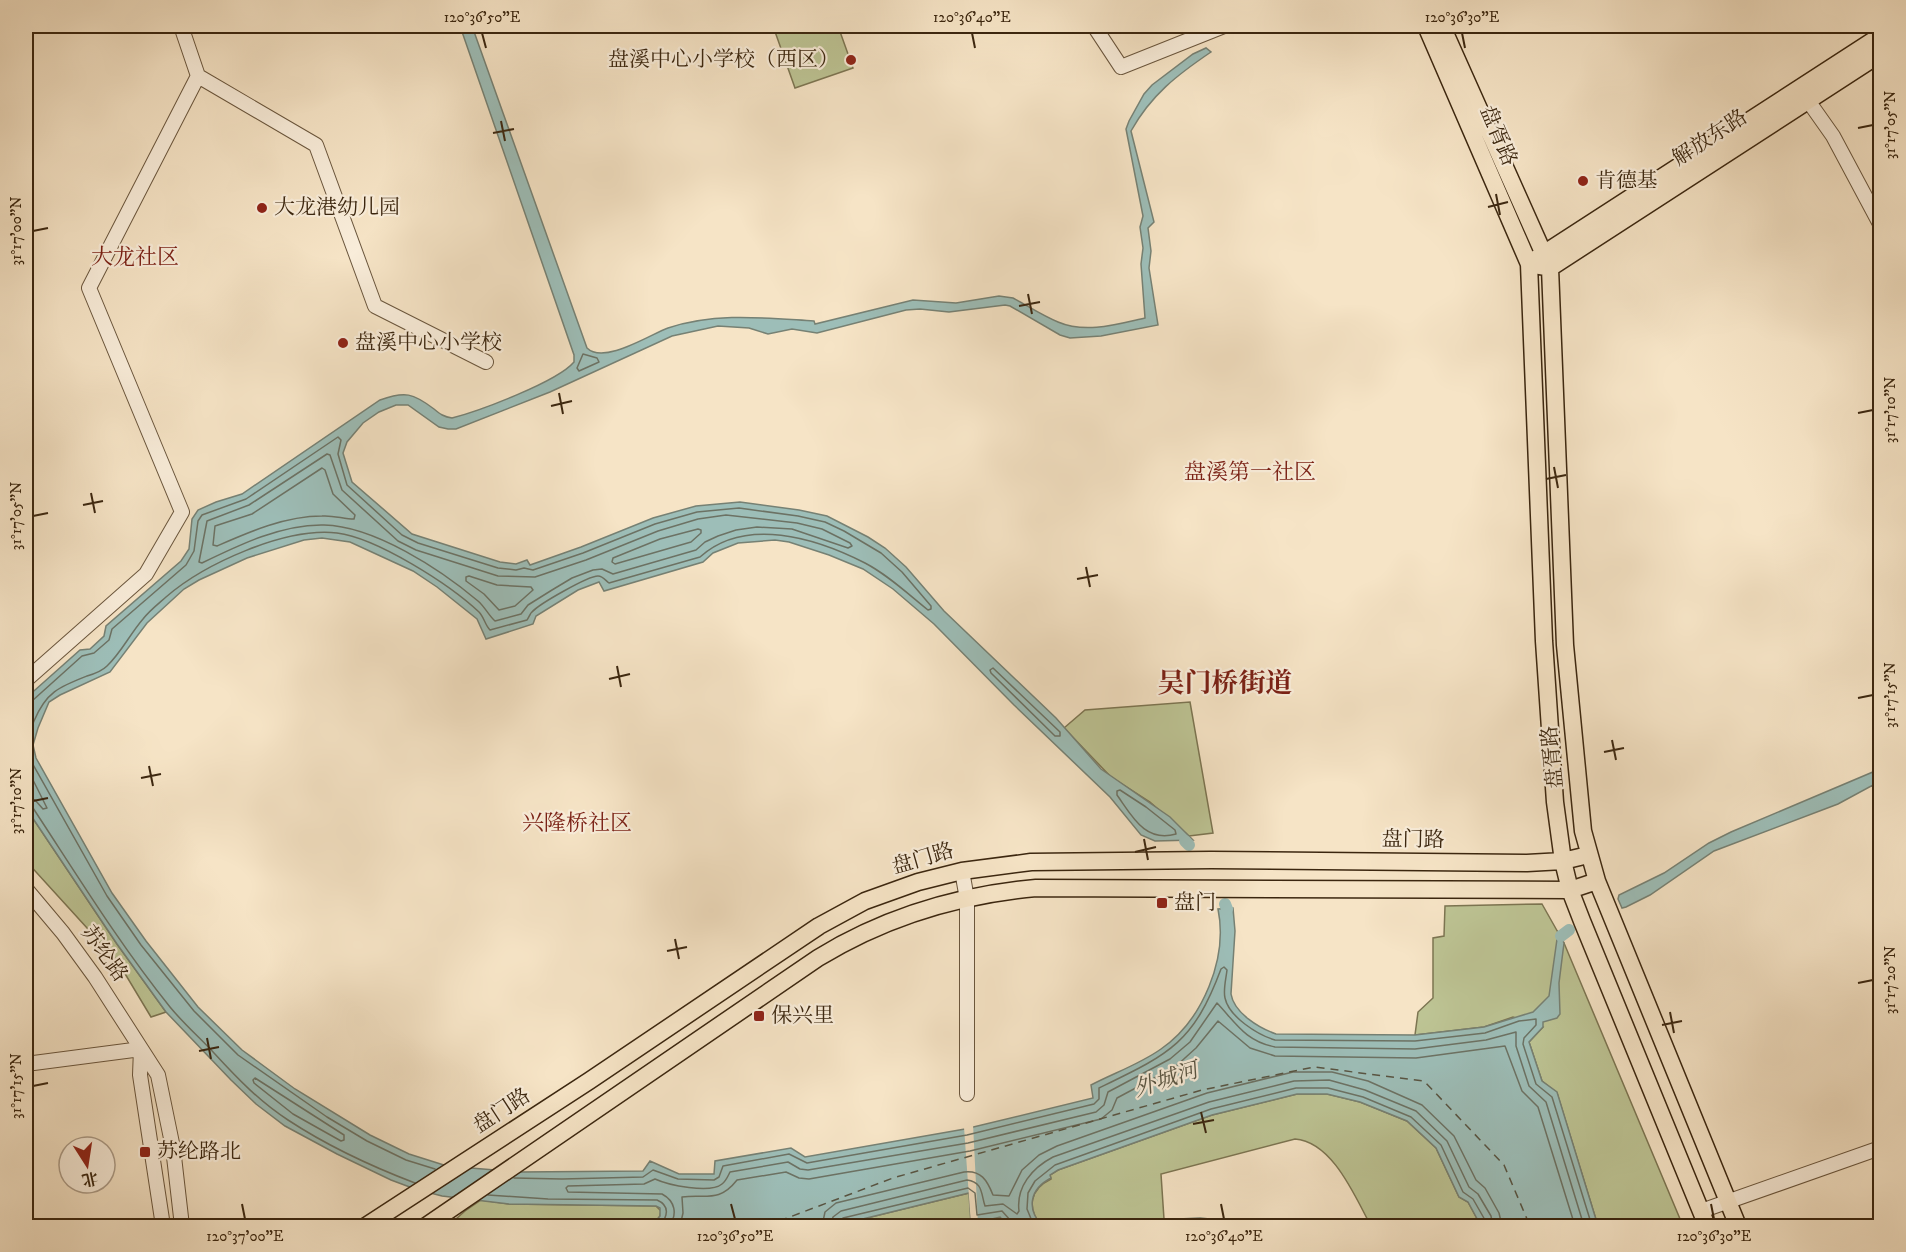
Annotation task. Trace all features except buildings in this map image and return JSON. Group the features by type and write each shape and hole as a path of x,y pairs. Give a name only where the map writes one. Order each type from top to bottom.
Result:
{"main road":[{"name":"盘胥路","path":"1426,26 1529,264 1544,641 1555,802 1563,861 1570,890 1704,1219"},
{"name":"盘胥路","path":"1442,26 1547,261 1564,645 1583,831 1588,855 1738,1227"},
{"name":"解放东路","path":"1547,261 1881,36"},
{"name":"解放东路","path":"1547,261 1809,102 1881,54"},
{"path":"1529,264 1547,261"},
{"name":"盘门路","path":"366,1227 819,926 880,895 962,871 1015,863 1211,860 1527,863 1563,861 1588,855"},
{"path":"426,1227 768,991 839,945 894,920 930,908 967,898 1036,888 1570,890 1597,881"}],"street":[{"path":"181,26 198,76 316,145 375,306 486,362"},
{"path":"1094,26 1121,67 1215,27"},
{"path":"26,680 146,574 182,512 89,288 198,76"},
{"path":"1809,102 1833,136 1881,224"},
{"path":"962,871 967,898 967,1094"},
{"name":"苏纶路","path":"26,889 63,933 95,977 158,1075 173,1148 182,1227"},
{"path":"26,1064 141,1049 141,1086 163,1227"},
{"path":"1704,1219 1728,1202 1881,1148"}],"green space":[{"path":"773,26 838,26 853,68 795,88"},
{"path":"1190,702 1213,833 1189,836 1150,802 1111,777 1064,728 1085,710"},
{"path":"26,808 117,944 166,1012 151,1017 118,962 26,861"},
{"path":"1542,904 1564,943 1683,1226 1598,1226 1557,1093 1542,1081 1529,1042 1543,1027 1513,1017 1484,1027 1415,1035 1418,1012 1433,998 1433,938 1444,936 1445,906"},
{"path":"1297,1094 1327,1094 1360,1102 1407,1121 1436,1148 1459,1197 1468,1202 1481,1226 1371,1226 1332,1160 1309,1142 1295,1139 1161,1174 1164,1219 1112,1226 1042,1226 1037,1219 1032,1206 1035,1194 1038,1188 1051,1179 1050,1175 1058,1170 1212,1115"},
{"path":"969,1193 1008,1226 834,1226"},
{"path":"481,1200 509,1204 656,1206 661,1211 652,1226 448,1226"}],"water":[{"name":"外城河","path":"460,26 472,26 587,348 604,353 628,347 668,328 686,323 722,318 759,318 814,321 815,324 913,300 956,303 999,296 1013,298 1052,320 1069,326 1091,328 1145,318 1141,264 1143,248 1140,227 1143,216 1126,129 1144,94 1152,85 1193,54 1206,48 1211,52 1156,96 1131,131 1154,222 1148,228 1151,251 1149,268 1158,325 1101,336 1070,338 1060,335 1005,305 949,312 906,310 817,333 792,329 768,334 749,328 718,326 672,336 550,392 456,429 439,427 408,405 396,405 379,412 363,423 347,442 343,453 352,482 412,534 500,562 516,564 527,560 530,565 653,518 696,506 740,502 827,516 885,548 906,567 944,611 1056,718 1101,769 1170,817 1193,840 1155,841 1141,835 1110,797 934,624 893,589 863,569 829,555 789,542 775,540 738,543 713,553 703,562 604,591 599,582 578,590 536,616 533,624 486,639 477,619 413,571 350,542 322,538 304,540 247,558 184,589 147,623 110,672 49,702 33,745 36,758 112,893 198,1007 242,1050 295,1089 370,1135 409,1154 447,1166 519,1172 643,1171 650,1161 679,1174 714,1174 715,1161 791,1148 805,1157 965,1129 1093,1098 1091,1085 1136,1064 1161,1049 1189,1022 1209,987 1215,967 1220,928 1218,909 1233,908 1235,931 1231,994 1233,1001 1248,1019 1276,1034 1415,1035 1484,1027 1533,1012 1549,996 1558,932 1564,943 1559,983 1560,1014 1557,1018 1543,1022 1543,1027 1529,1042 1542,1081 1557,1092 1598,1226 1481,1226 1468,1202 1459,1197 1436,1148 1407,1121 1360,1102 1327,1094 1297,1094 1212,1115 1058,1170 1038,1188 1033,1199 1034,1212 1042,1226 1008,1226 1000,1217 971,1224 969,1193 834,1226 652,1226 660,1216 660,1208 656,1206 509,1204 442,1196 391,1180 285,1126 256,1104 166,1012 117,944 26,808 26,698 80,650 90,649 104,636 106,626 181,561 189,549 192,519 198,510 242,494 380,400 396,395 408,395 442,415 452,418 535,387 565,370 574,362 574,355"},
{"path":"1880,769 1880,791 1877,792 1873,785 1838,804 1714,851 1650,895 1622,908 1618,899 1619,895 1664,873 1709,843"},
{"path":"1200,1218 1263,1226 1112,1226 1157,1220"}],"pier":[{"path":"973,1124 978,1225 974,1226 971,1225 964,1127"}],"waterway":[{"path":"1185,841 1189,845"},
{"path":"1225,904 1227,909"},
{"path":"1561,936 1569,930"}],"ferry route":[{"path":"766,1226 893,1178 1202,1090 1314,1067 1424,1081 1504,1165 1530,1226"}],"place":[{"name":"盘溪中心小学校（西区）","path":"851,60"},
{"name":"肯德基","path":"1583,181"},
{"name":"大龙港幼儿园","path":"262,208"},
{"name":"盘溪中心小学校","path":"343,343"},
{"name":"盘门","path":"1162,903"},
{"name":"保兴里","path":"759,1016"},
{"name":"苏纶路北","path":"145,1152"}],"district":[{"name":"大龙社区","path":"135,257"},
{"name":"盘溪第一社区","path":"1250,472"},
{"name":"吴门桥街道","path":"1225,684"},
{"name":"兴隆桥社区","path":"577,823"}]}
